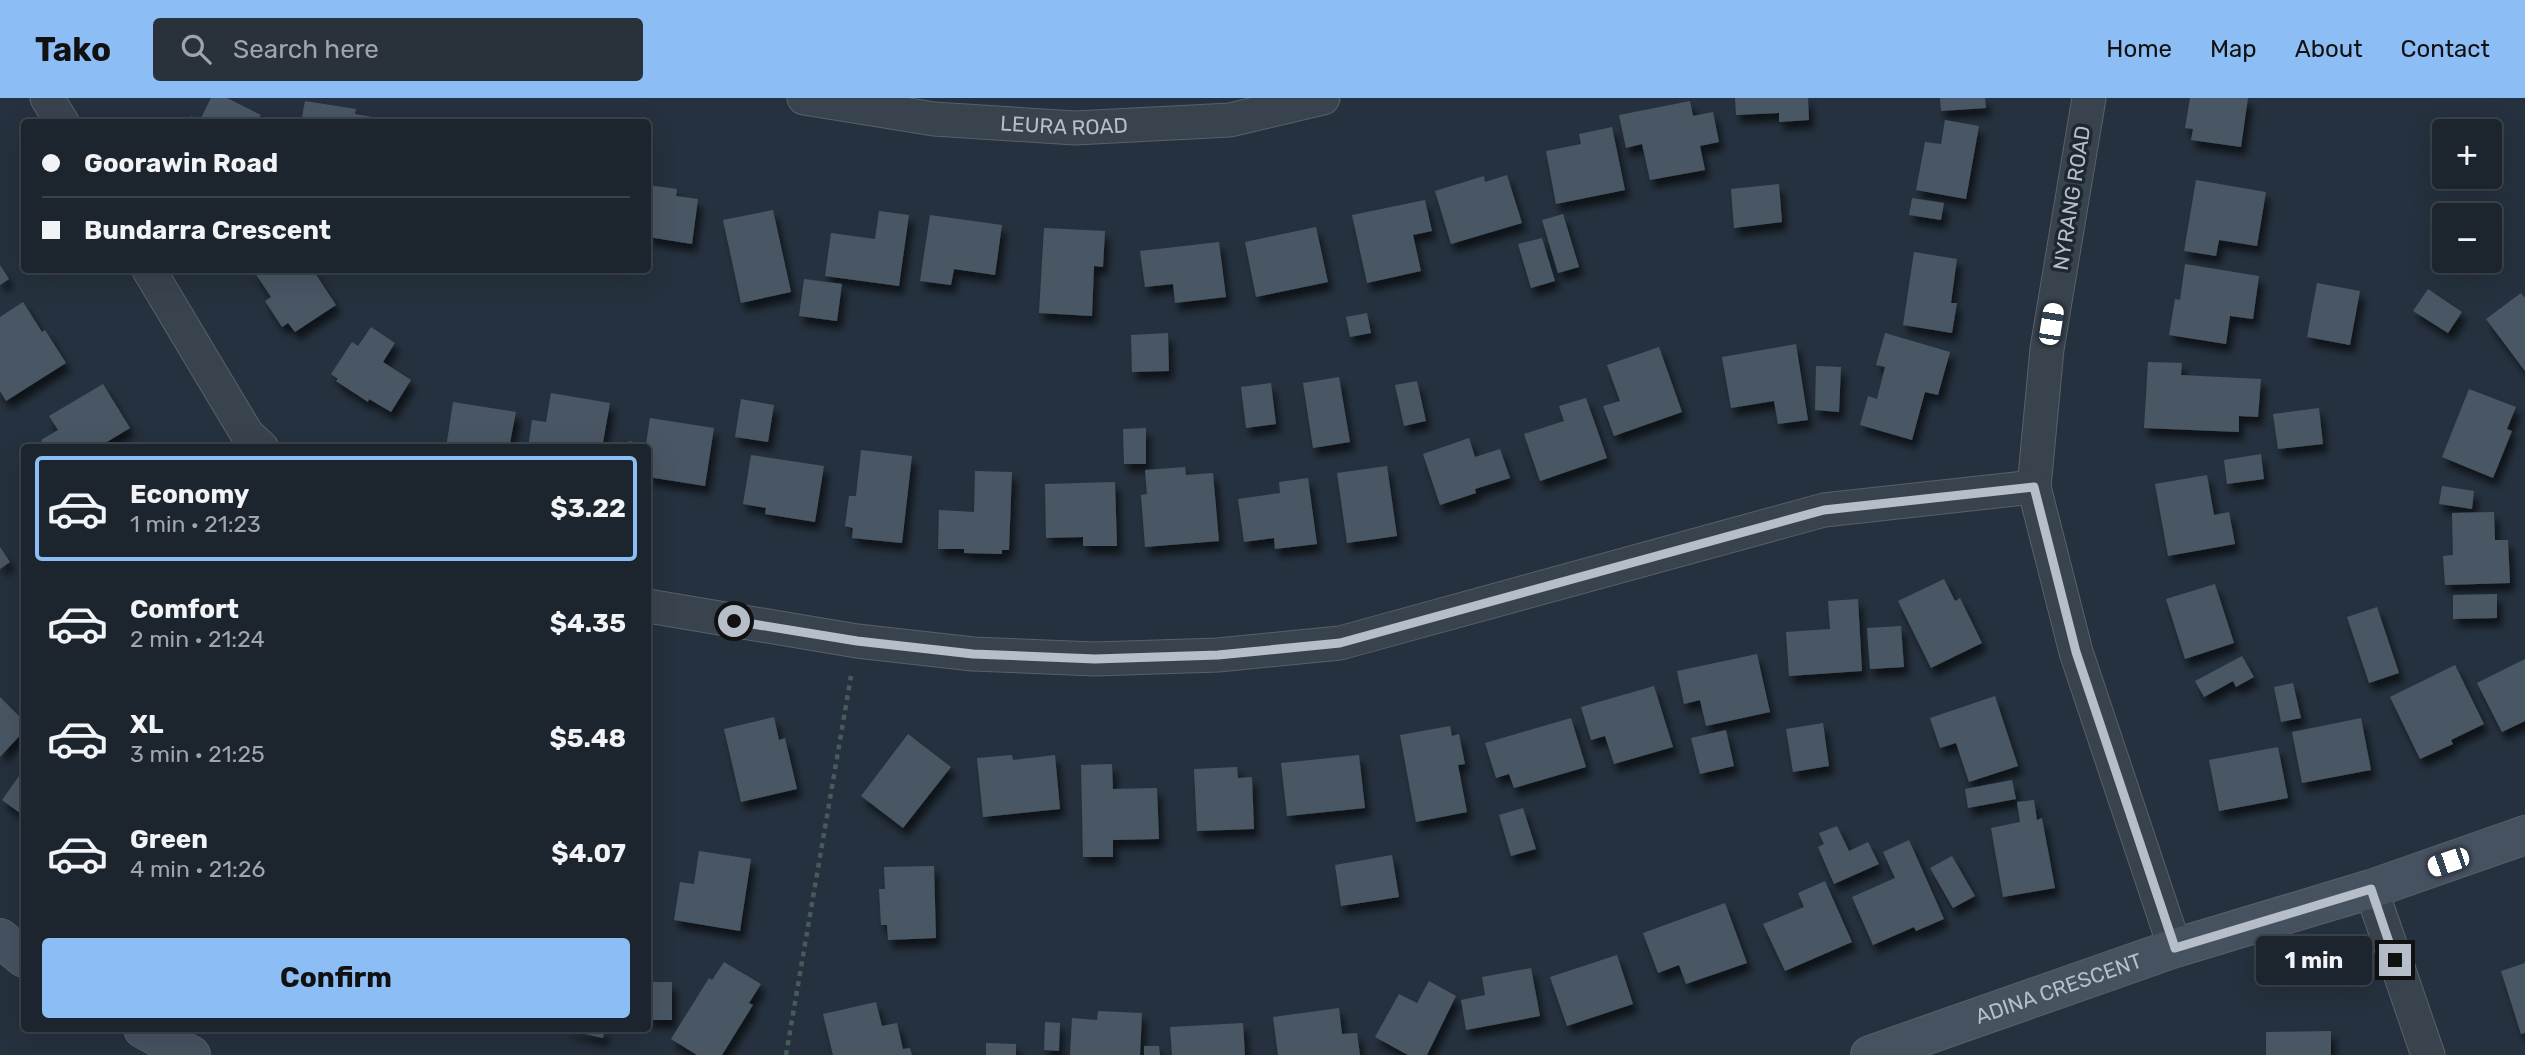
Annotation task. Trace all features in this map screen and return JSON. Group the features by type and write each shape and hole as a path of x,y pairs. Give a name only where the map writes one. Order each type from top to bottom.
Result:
{"street":[{"path":"47,98 60,119"},
{"name":"LEURA ROAD","path":"804,98 934,119 1082,128 1230,120 1322,98"},
{"name":"NYRANG ROAD","path":"2089,98 2047,349 2034,487 2076,652 2175,948"},
{"path":"151,273 247,434 258,444"},
{"path":"651,607 857,641 973,654 1095,659 1218,655 1340,643 1824,510 2034,487"},
{"name":"ADINA CRESCENT","path":"1870,1055 2175,948 2371,889 2525,835"},
{"path":"2371,889 2428,1055"},
{"path":"0,938 21,956"},
{"path":"149,1032 191,1055"}],"path":[{"path":"786,1055 857,641"}],"building":[{"path":"211,98 227,98 261,115 259,119 200,119"},
{"path":"1735,98 1808,98 1809,120 1779,122 1779,113 1736,115"},
{"path":"1940,98 1985,98 1986,108 1941,111"},
{"path":"2190,98 2248,98 2241,147 2191,140 2193,129 2185,128"},
{"path":"305,101 356,109 355,114 378,118 378,119 302,119"},
{"path":"1690,101 1693,116 1713,112 1719,142 1700,146 1705,170 1650,180 1642,144 1626,148 1619,115"},
{"path":"1945,120 1979,126 1966,199 1916,190 1925,142 1941,144"},
{"path":"1612,127 1625,190 1556,204 1546,151 1581,144 1579,134"},
{"path":"1507,175 1522,223 1451,244 1435,191 1484,176 1485,182"},
{"path":"2196,180 2266,192 2257,246 2219,240 2216,256 2184,251"},
{"path":"1779,184 1782,222 1734,228 1731,189"},
{"path":"651,185 677,189 676,196 698,199 692,244 651,237"},
{"path":"1912,198 1944,203 1941,220 1909,215"},
{"path":"1425,200 1432,231 1413,235 1421,271 1367,283 1352,215"},
{"path":"773,210 791,292 741,303 723,220"},
{"path":"879,211 909,215 899,286 825,276 831,233 875,239"},
{"path":"1563,214 1579,267 1558,273 1542,220"},
{"path":"930,215 1002,225 995,275 954,269 951,285 920,281"},
{"path":"1316,227 1328,282 1256,297 1245,242"},
{"path":"1044,228 1105,231 1103,267 1094,266 1092,316 1039,313"},
{"path":"1542,238 1555,281 1531,288 1518,244"},
{"path":"1219,242 1226,297 1175,303 1173,284 1145,287 1140,251"},
{"path":"1914,252 1957,259 1951,303 1957,303 1952,333 1903,325"},
{"path":"2185,264 2259,276 2253,319 2230,316 2226,344 2169,335 2175,299 2180,300"},
{"path":"0,265 9,279 0,285"},
{"path":"255,273 315,273 336,305 295,332 288,323 282,327 265,301 271,297"},
{"path":"804,279 842,284 837,321 799,316"},
{"path":"2317,283 2360,291 2350,345 2307,337"},
{"path":"2428,289 2462,312 2448,333 2413,311"},
{"path":"2521,293 2525,298 2525,371 2486,319"},
{"path":"23,302 66,363 6,401 0,391 0,317"},
{"path":"1367,313 1371,333 1350,337 1346,317"},
{"path":"371,327 395,343 383,362 411,380 391,412 369,399 368,402 336,381 338,379 331,374 352,342 358,346"},
{"path":"1168,333 1169,371 1132,372 1131,335"},
{"path":"1885,333 1950,352 1938,395 1925,392 1912,440 1860,425 1868,396 1877,399 1885,367 1876,365"},
{"path":"1796,344 1808,420 1778,424 1774,401 1731,408 1722,357"},
{"path":"1659,347 1682,412 1614,436 1603,406 1620,401 1607,365"},
{"path":"2148,362 2182,363 2181,375 2261,379 2258,417 2239,416 2239,432 2144,428"},
{"path":"1816,366 1841,367 1839,412 1815,410"},
{"path":"1339,377 1350,442 1313,448 1303,383"},
{"path":"1417,381 1426,421 1404,426 1395,385"},
{"path":"1271,383 1276,424 1246,428 1241,387"},
{"path":"103,384 130,428 104,444 44,444 41,440 58,430 49,416"},
{"path":"2469,389 2516,407 2507,429 2512,431 2493,478 2442,457"},
{"path":"551,393 610,403 603,444 529,444 532,420 546,422"},
{"path":"1586,398 1607,458 1540,481 1524,434 1564,421 1559,406"},
{"path":"741,399 774,405 768,442 735,437"},
{"path":"453,402 516,412 510,444 447,444"},
{"path":"2319,408 2323,444 2278,449 2273,414"},
{"path":"650,418 714,428 705,486 651,477 651,444 646,444"},
{"path":"1146,428 1146,464 1124,464 1123,429"},
{"path":"1469,438 1475,457 1500,449 1510,478 1475,489 1476,493 1440,505 1423,454"},
{"path":"861,450 912,456 902,543 852,538 853,528 845,526 849,496 856,496"},
{"path":"2261,454 2264,479 2227,484 2224,460"},
{"path":"751,455 824,466 815,522 765,514 766,508 743,504"},
{"path":"1387,466 1397,536 1347,543 1337,473"},
{"path":"1185,467 1186,475 1213,473 1219,541 1145,547 1141,495 1147,494 1145,470"},
{"path":"975,471 1012,472 1009,550 1002,550 1002,554 938,549 939,510 974,512"},
{"path":"2207,475 2214,515 2229,512 2235,544 2168,556 2155,484"},
{"path":"1308,478 1317,544 1275,549 1274,538 1244,542 1238,499 1280,493 1279,482"},
{"path":"1115,482 1117,546 1083,546 1083,537 1046,538 1045,484"},
{"path":"2442,486 2474,491 2472,509 2439,504"},
{"path":"2494,512 2495,540 2508,540 2510,583 2445,585 2443,556 2453,555 2452,513"},
{"path":"0,547 10,562 0,569"},
{"path":"1944,579 1955,601 1960,598 1982,643 1931,668 1898,601"},
{"path":"2215,584 2234,643 2185,659 2166,599"},
{"path":"2497,594 2497,618 2453,619 2453,595"},
{"path":"1858,599 1862,671 1789,676 1786,632 1830,629 1828,601"},
{"path":"2377,607 2399,673 2369,683 2347,617"},
{"path":"1901,626 1904,667 1870,669 1867,628"},
{"path":"1757,654 1770,712 1706,726 1700,700 1684,704 1677,671"},
{"path":"2242,656 2254,677 2236,687 2233,681 2204,697 2195,681"},
{"path":"2525,659 2525,721 2502,732 2477,683"},
{"path":"2455,665 2484,724 2451,740 2453,744 2420,759 2390,697"},
{"path":"2293,683 2301,718 2281,722 2274,687"},
{"path":"1654,686 1673,747 1614,764 1605,736 1591,740 1581,707"},
{"path":"1995,696 2018,766 1969,782 1956,743 1940,748 1930,718"},
{"path":"0,697 21,718 21,734 0,757"},
{"path":"774,717 779,740 785,738 797,789 741,802 724,729"},
{"path":"1571,718 1586,767 1514,788 1509,774 1496,778 1485,743"},
{"path":"2361,718 2371,770 2302,783 2292,732"},
{"path":"1823,723 1829,766 1793,772 1786,729"},
{"path":"1450,726 1452,736 1459,734 1465,764 1458,765 1467,812 1416,822 1400,735"},
{"path":"1726,730 1734,766 1700,774 1691,738"},
{"path":"908,734 951,767 903,828 861,796"},
{"path":"2278,747 2288,798 2219,811 2209,760"},
{"path":"1012,755 1013,760 1055,755 1060,809 983,817 977,758"},
{"path":"1359,755 1365,808 1287,816 1281,763"},
{"path":"1112,764 1113,789 1157,788 1159,839 1113,840 1113,857 1083,857 1081,765"},
{"path":"1237,767 1238,778 1252,777 1254,829 1197,831 1194,769"},
{"path":"21,773 21,814 2,800"},
{"path":"2012,780 2016,799 1968,808 1965,789"},
{"path":"2034,800 2037,820 2042,818 2055,888 2003,897 1991,828 2020,822 2017,802"},
{"path":"1523,808 1536,849 1511,856 1499,815"},
{"path":"1837,826 1849,851 1868,842 1879,864 1834,884 1818,847 1824,844 1819,833"},
{"path":"1909,840 1944,919 1916,931 1914,927 1873,945 1852,897 1895,878 1883,852"},
{"path":"699,851 751,859 740,931 674,920 680,882 694,884"},
{"path":"1392,855 1399,897 1341,906 1335,865"},
{"path":"1952,856 1975,896 1953,908 1930,868"},
{"path":"934,866 936,938 888,940 887,925 881,925 879,889 885,889 884,867"},
{"path":"1825,881 1852,942 1785,971 1763,924 1804,907 1798,893"},
{"path":"1725,903 1747,963 1686,984 1679,965 1658,973 1643,933"},
{"path":"1617,955 1633,1004 1567,1026 1550,977"},
{"path":"724,962 761,984 749,1003 753,1005 722,1055 697,1055 671,1039 709,978 712,980"},
{"path":"2525,963 2525,1033 2521,1034 2501,971"},
{"path":"1531,968 1540,1016 1466,1030 1461,1000 1485,995 1482,977"},
{"path":"1429,981 1456,996 1427,1055 1408,1055 1375,1037 1399,994 1417,1003"},
{"path":"651,982 672,982 672,1020 651,1020"},
{"path":"876,1002 882,1026 897,1023 903,1049 910,1048 912,1055 833,1055 823,1014"},
{"path":"1339,1008 1342,1034 1357,1033 1360,1055 1278,1055 1273,1017"},
{"path":"1098,1011 1142,1013 1140,1055 1070,1055 1072,1018 1097,1020"},
{"path":"1045,1022 1060,1023 1059,1051 1044,1050"},
{"path":"1243,1023 1245,1055 1172,1055 1170,1027"},
{"path":"2331,1031 2331,1055 2266,1055 2266,1032"},
{"path":"576,1032 604,1032 603,1038"},
{"path":"986,1043 1016,1044 1016,1055 986,1055"},
{"path":"1144,1046 1159,1046 1160,1055 1144,1055"}],"route":[{"path":"734,621 857,641 973,654 1095,659 1218,655 1340,643 1824,510 2034,487 2076,652 2175,948 2371,889 2395,960"}]}
